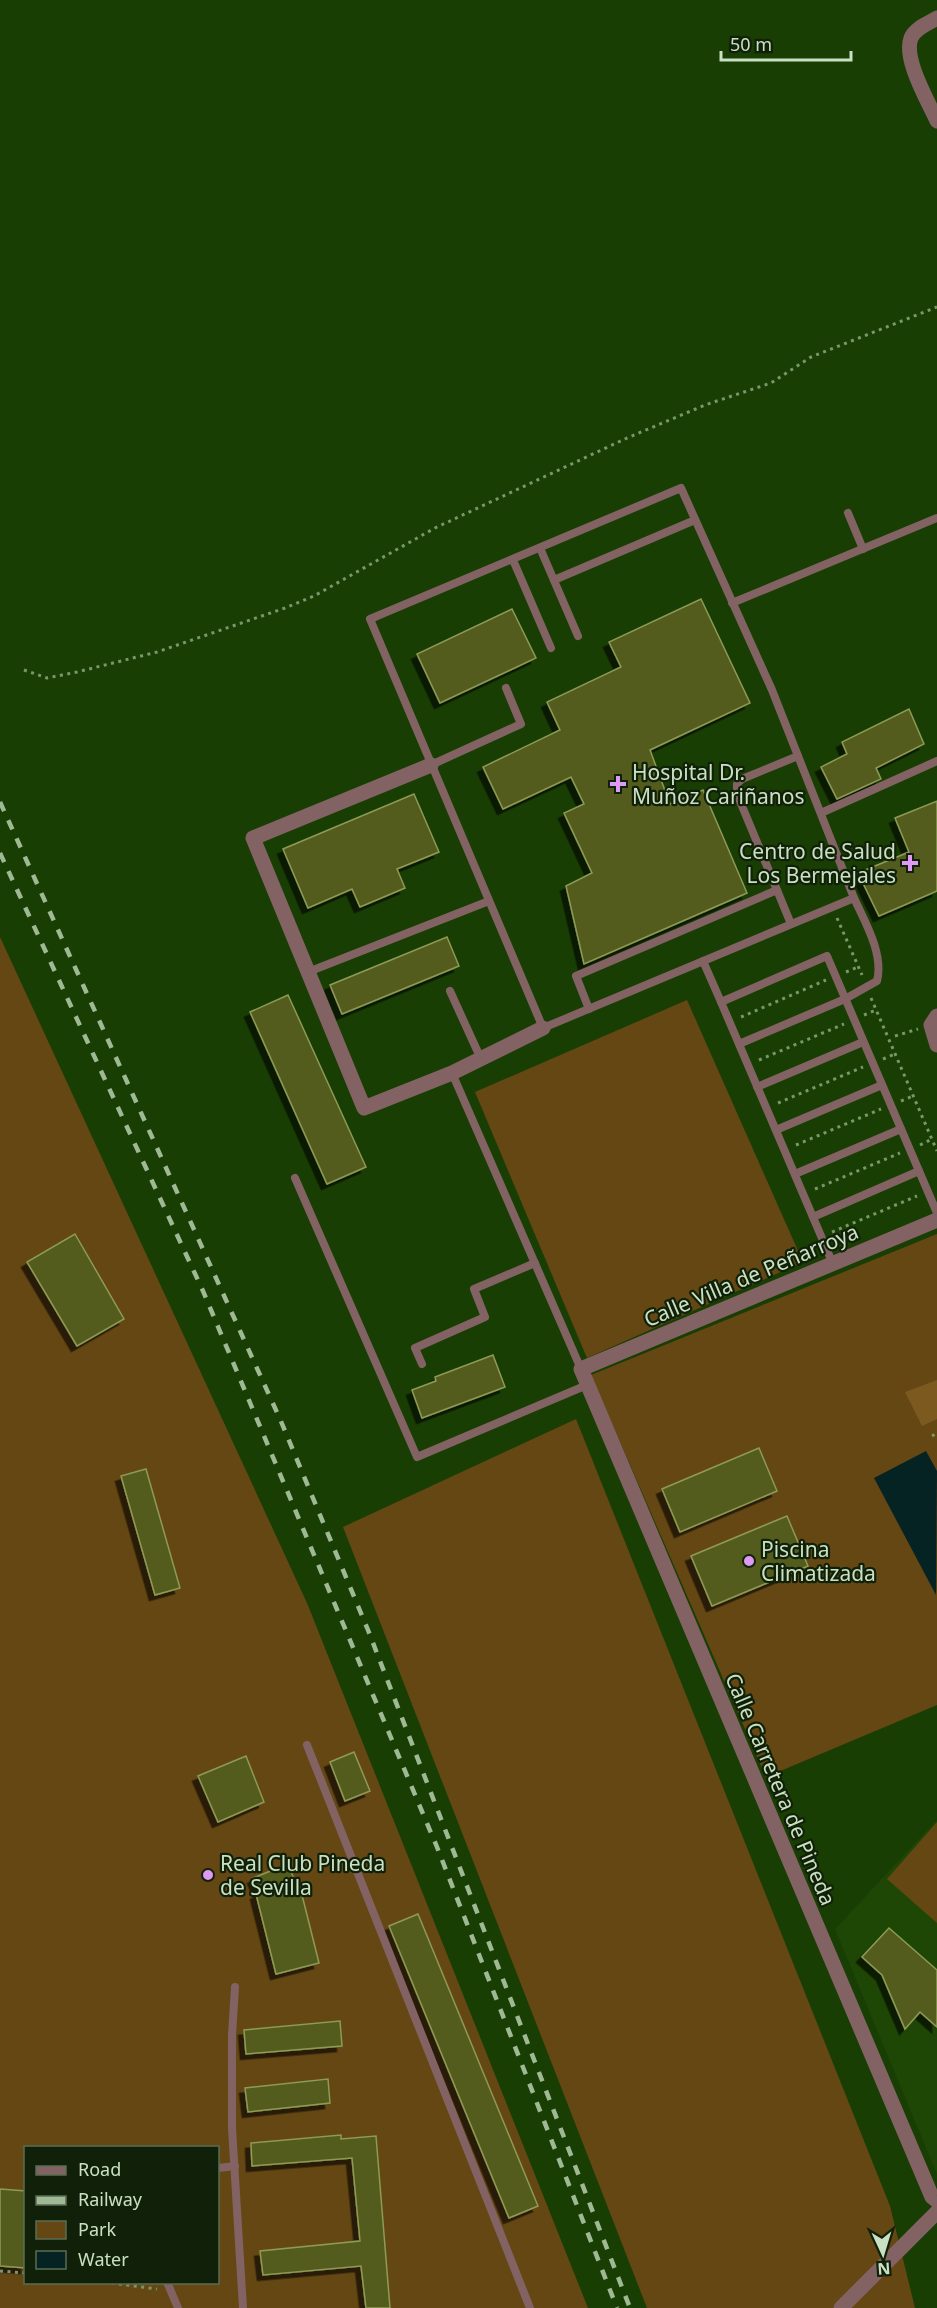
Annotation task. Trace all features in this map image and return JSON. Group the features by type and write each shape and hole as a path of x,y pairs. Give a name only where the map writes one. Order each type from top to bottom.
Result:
{"street":[{"path":"937,18 917,30 912,37 912,64 937,121"},
{"path":"431,765 253,838 364,1108 452,1073 543,1028"},
{"path":"934,1021 937,1045"},
{"name":"Calle Villa de Peñarroya","path":"581,1369 937,1220"},
{"name":"Calle Carretera de Pineda","path":"581,1369 932,2197 937,2201"},
{"path":"842,2308 937,2212"}],"lane":[{"path":"739,1044 867,988 877,981 880,968 867,926 772,690 681,488 370,620 543,1028 854,898"},
{"path":"848,513 863,549"},
{"path":"732,603 937,518"},
{"path":"554,580 695,520"},
{"path":"540,548 578,636"},
{"path":"513,560 551,648"},
{"path":"431,765 521,724 506,688"},
{"path":"791,924 737,794 737,784 742,779 798,756"},
{"path":"821,813 937,761"},
{"path":"589,1009 576,976 777,890"},
{"path":"308,972 489,901"},
{"path":"721,1002 827,956 937,1214"},
{"path":"704,961 833,1264"},
{"path":"450,991 481,1059"},
{"path":"758,1087 863,1042"},
{"path":"452,1073 581,1369"},
{"path":"776,1130 882,1085"},
{"path":"795,1174 901,1129"},
{"path":"813,1217 919,1172"},
{"path":"296,1179 417,1457 588,1388"},
{"path":"422,1364 415,1348 485,1317 474,1289 535,1263"},
{"path":"307,1745 530,2308"},
{"path":"235,1987 232,2035 235,2166 243,2308"},
{"path":"219,2169 235,2166"},
{"path":"167,2286 178,2308"}],"path":[{"path":"24,670 47,678 134,658 285,608 314,596 435,528 627,438 705,405 771,383 811,357 937,307"},
{"path":"832,907 937,1151"},
{"path":"729,1022 858,967"},
{"path":"748,1065 876,1010"},
{"path":"895,1036 934,1021"},
{"path":"766,1108 895,1054"},
{"path":"784,1150 913,1096"},
{"path":"803,1194 932,1140"},
{"path":"822,1237 928,1191"},
{"path":"932,1436 937,1433"},
{"path":"0,2271 24,2274"},
{"path":"125,2284 167,2286"}],"shaded area":[{"path":"937,1380 937,1419 922,1426 905,1392"},
{"path":"937,1820 937,2174 835,1929"}],"green space":[{"name":"Real Club Pineda de Sevilla","path":"0,937 307,1603 588,2308 0,2308"},
{"path":"687,1000 803,1262 587,1358 475,1092"},
{"path":"937,1234 937,1705 766,1777 591,1375"},
{"path":"576,1419 890,2206 915,2308 647,2308 343,1527"},
{"path":"937,1822 937,1923 887,1879"}],"water":[{"path":"926,1451 937,1471 936,1595 874,1478"}],"building":[{"name":"Hospital Dr. Muñoz Cariñanos","path":"701,599 750,703 650,750 670,804 703,790 747,893 584,964 566,886 592,873 564,813 584,804 571,777 503,809 483,767 560,730 547,702 621,667 609,642"},
{"path":"512,609 536,658 440,703 417,654"},
{"path":"909,709 924,744 876,768 881,779 837,799 821,767 847,754 842,742"},
{"path":"414,794 439,852 397,869 405,888 360,907 352,889 308,908 283,849"},
{"name":"Centro de Salud Los Bermejales","path":"937,801 937,891 879,916 858,873 909,852 895,818"},
{"path":"447,937 459,966 342,1014 330,985"},
{"path":"288,995 366,1167 327,1184 250,1012"},
{"path":"75,1234 124,1319 77,1346 27,1262"},
{"path":"493,1355 505,1387 422,1418 412,1390 436,1381 435,1377"},
{"name":"Piscina Climatizada","path":"759,1448 777,1491 680,1532 662,1489"},
{"path":"146,1469 180,1588 155,1595 121,1476"},
{"name":"Piscina Climatizada","path":"787,1516 808,1566 712,1606 691,1556"},
{"path":"354,1752 370,1791 345,1801 330,1762"},
{"path":"246,1756 264,1802 218,1822 198,1776"},
{"path":"288,1864 296,1884 299,1883 319,1963 276,1974 256,1894 259,1893 253,1878"},
{"path":"418,1914 538,2206 509,2218 389,1926"},
{"path":"889,1928 937,1970 937,2027 920,2012 905,2029 882,1975 862,1957"},
{"path":"340,2021 342,2046 246,2054 244,2030"},
{"path":"328,2079 330,2103 248,2112 245,2088"},
{"path":"341,2135 341,2139 376,2136 390,2308 366,2308 361,2266 263,2275 260,2251 360,2241 352,2158 252,2166 251,2143"},
{"path":"0,2189 24,2191 24,2268 0,2266"}],"railway":[{"path":"0,802 280,1419 368,1630 630,2308"},
{"path":"0,853 203,1291 437,1847 617,2308"}],"place":[{"name":"Hospital Dr. Muñoz Cariñanos","path":"618,784"},
{"name":"Centro de Salud Los Bermejales","path":"910,863"},
{"name":"Piscina Climatizada","path":"749,1561"},
{"name":"Real Club Pineda de Sevilla","path":"208,1875"}]}
